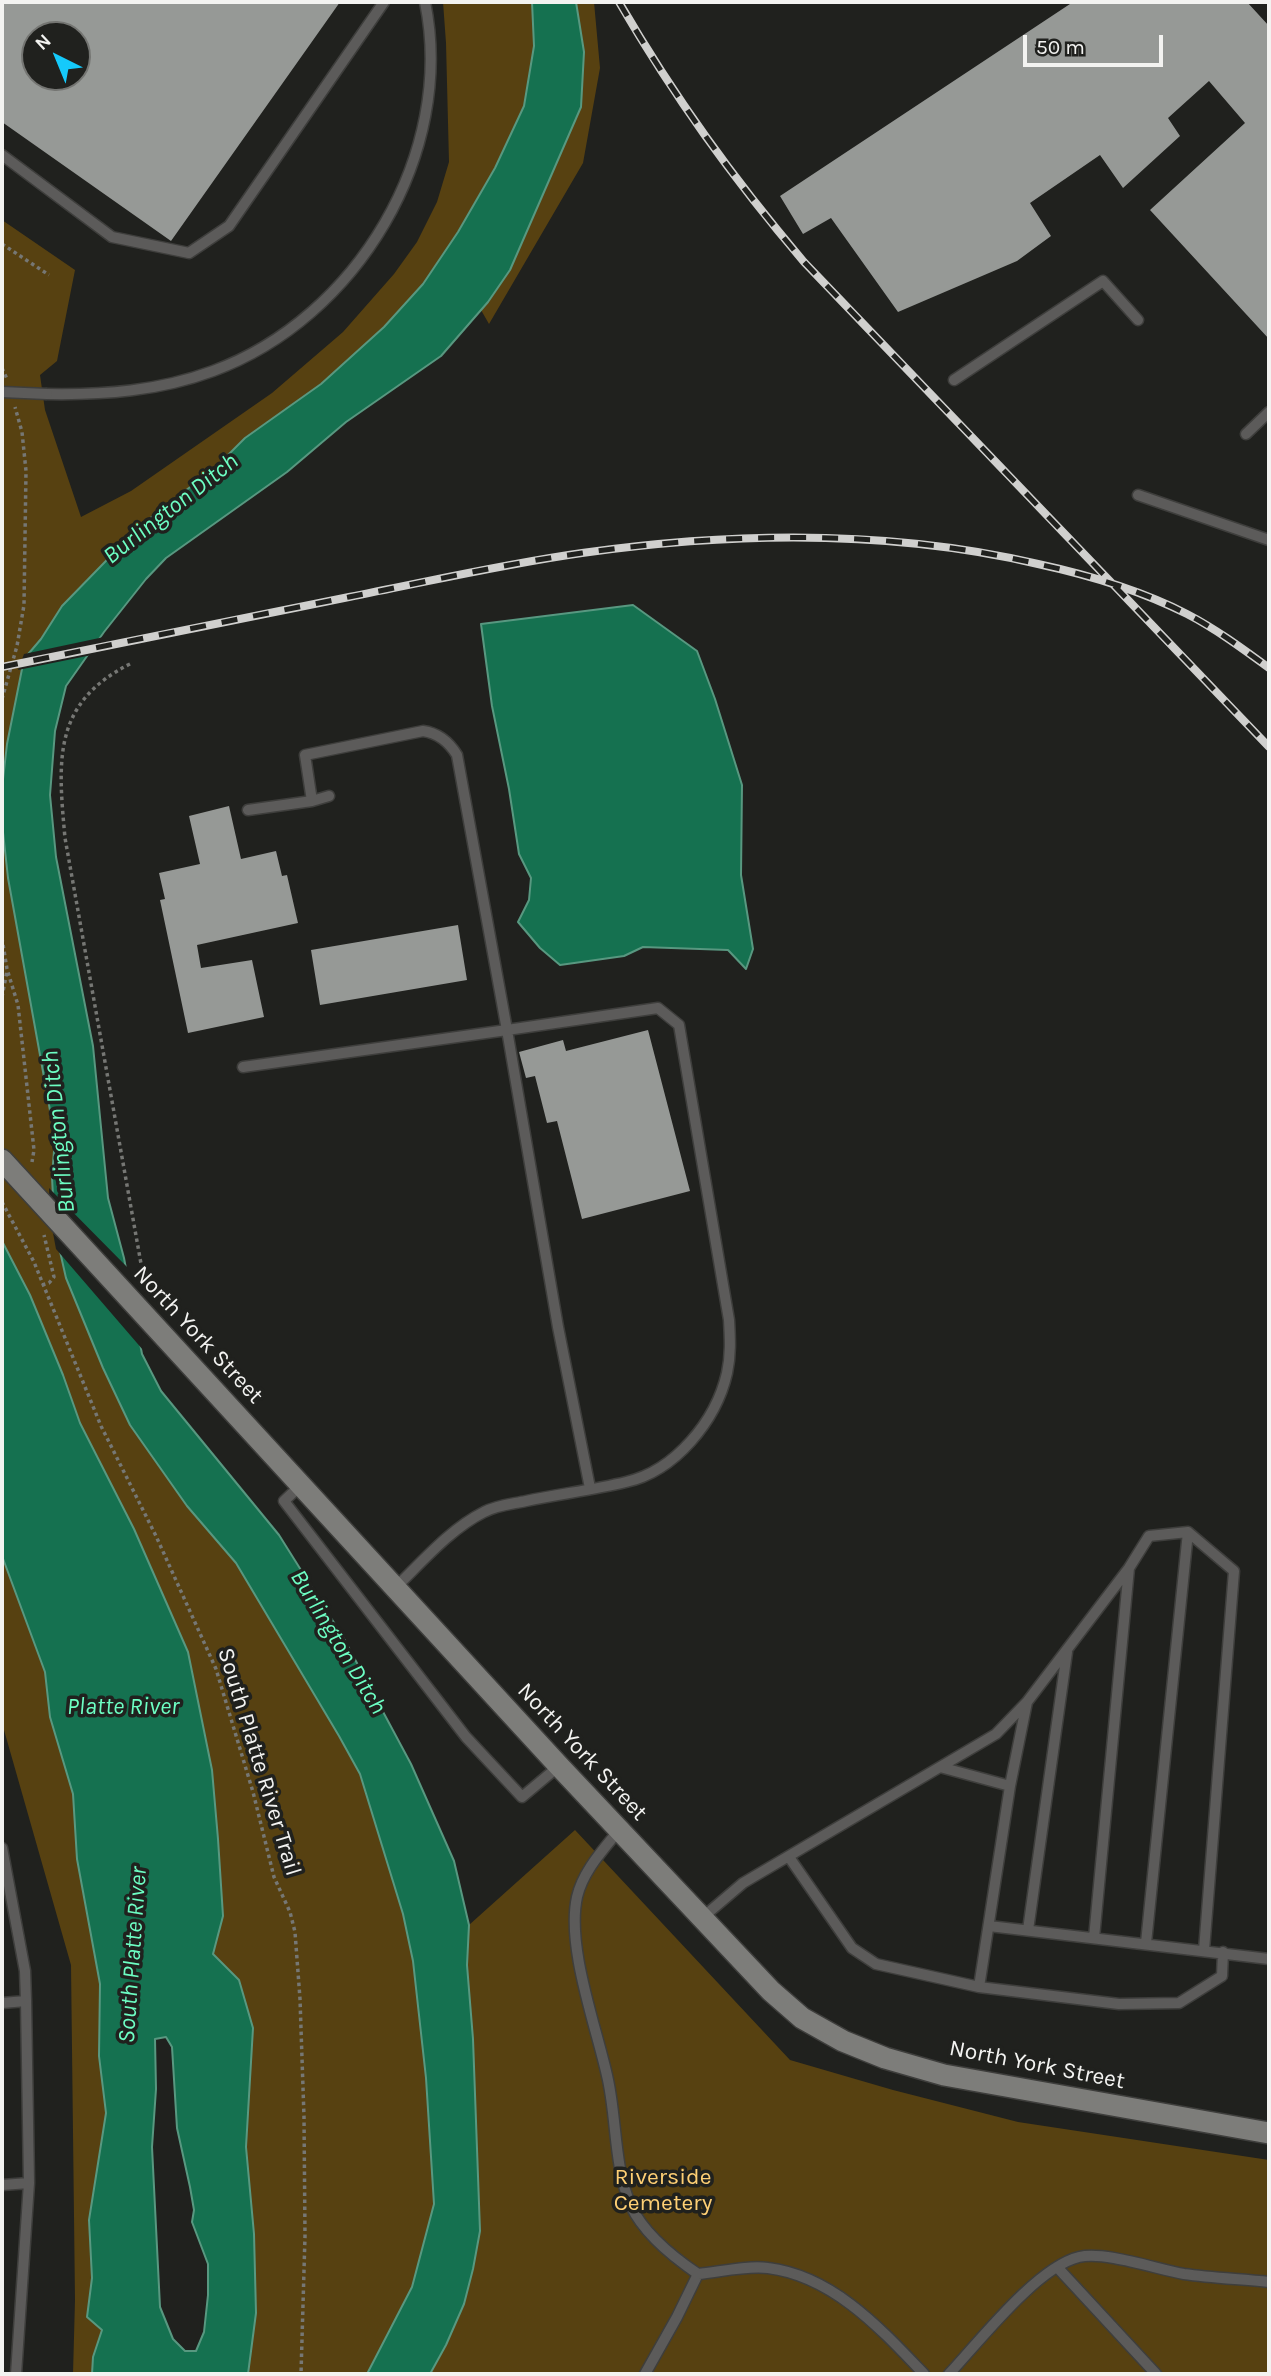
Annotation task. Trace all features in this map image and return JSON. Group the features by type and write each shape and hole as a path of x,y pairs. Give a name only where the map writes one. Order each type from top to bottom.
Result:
{"main road":[{"name":"North York Street","path":"2,1160 28,1177 48,1225 140,1310 702,1919 771,1991 802,2018 843,2041 886,2058 944,2075 1269,2133"}],"lane":[{"path":"2,155 112,237 189,253 229,226 384,2"},
{"path":"6,390 47,394 127,392 167,385 215,370 262,346 324,301 354,268 381,232 415,157 425,117 431,74 431,30 425,2"},
{"path":"954,380 1103,281 1138,320"},
{"path":"1246,434 1269,412"},
{"path":"1138,495 1269,540"},
{"path":"312,801 305,755 423,731 432,732 451,744 457,755 558,1327 590,1488"},
{"path":"247,810 329,796"},
{"path":"243,1067 659,1008 679,1026 729,1320 731,1347 720,1396 708,1420 675,1455 654,1471 629,1482 486,1511 449,1537 395,1588"},
{"path":"301,1485 284,1500 466,1737 522,1797 559,1766"},
{"path":"1146,1943 1188,1532"},
{"path":"702,1919 743,1883 996,1734 1027,1702 1129,1569 1149,1536 1188,1532 1234,1571 1204,1950"},
{"path":"1094,1938 1129,1569"},
{"path":"1028,1930 1067,1650"},
{"path":"979,1987 1010,1786 1027,1702"},
{"path":"940,1767 1010,1786"},
{"path":"619,1830 585,1875 577,1898 575,1942 608,2082 622,2182 633,2209 652,2235 676,2259 698,2274 765,2267 796,2274 823,2286 858,2309 924,2374"},
{"path":"2,1849 25,1971 26,2001 29,2183 16,2374"},
{"path":"789,1857 852,1948 876,1964 979,1987 1119,2004 1178,2003 1222,1976 1223,1952"},
{"path":"989,1926 1269,1959"},
{"path":"2,2003 26,2001"},
{"path":"2,2185 29,2183"},
{"path":"949,2374 1030,2287 1057,2267 1080,2257 1109,2258 1184,2274 1269,2282"},
{"path":"1057,2267 1156,2374"},
{"path":"645,2374 698,2274"}],"path":[{"path":"2,244 49,275"},
{"path":"2,368 6,390"},
{"path":"2,699 17,646 24,605 26,471 22,432 13,400"},
{"path":"130,664 107,675 87,693 69,722 60,778 65,838 146,1291 145,1304 140,1310"},
{"path":"2,939 20,1019 34,1150 28,1177"},
{"path":"2,997 7,969"},
{"name":"South Platte River Trail","path":"2,1202 34,1262 101,1426 156,1536 216,1669 253,1792 274,1877 290,1912 295,1933 300,1999 304,2117 305,2236 301,2374"},
{"path":"42,1285 49,1283 54,1277 48,1225"}],"green space":[{"path":"443,2 532,2 534,46 524,106 495,168 458,232 423,284 384,327 321,384 245,438 217,466 139,527 62,606 41,639 24,659 7,744 2,788 2,220 75,270 57,361 40,375 45,410 81,517 131,491 272,393 343,332 394,274 417,242 437,202 449,162"},
{"path":"576,2 594,2 600,68 583,163 489,324 481,310 510,270 584,52"},
{"path":"2,788 8,878 55,1138 52,1177 66,1278 130,1425 187,1506 236,1563 360,1774 403,1914 413,1961 426,2078 434,2204 412,2287 367,2374 248,2374 256,2312 254,2234 246,2147 253,2028 239,1980 213,1954 223,1916 198,1709 188,1652 134,1530 80,1423 30,1295 2,1241"},
{"path":"2,1556 45,1672 50,1717 73,1794 77,1859 100,1984 99,2056 106,2113 89,2220 92,2278 87,2317 102,2330 93,2357 92,2374 73,2374 75,2300 71,1965 2,1723"},
{"name":"Riverside Cemetery","path":"575,1830 790,2060 1018,2122 1269,2160 1269,2374 430,2374 446,2345 473,2039 467,1965 469,1925"}],"water":[{"name":"Burlington Ditch","path":"532,2 576,2 584,52 581,107 510,270 488,302 441,356 346,422 287,472 166,558 146,579 66,686 55,731 50,795 56,857 93,1046 108,1198 124,1258 142,1354 161,1391 279,1535 343,1637 411,1764 454,1861 469,1925 467,1965 473,2039 480,2231 473,2269 464,2304 430,2374 367,2374 412,2287 434,2204 426,2078 413,1961 403,1914 360,1774 236,1563 187,1506 130,1425 66,1278 54,1217 52,1177 55,1138 8,878 2,788 7,744 24,659 41,639 62,606 139,527 217,466 245,438 321,384 384,327 423,284 458,232 495,168 524,106 534,46"},
{"path":"633,605 697,651 742,785 741,875 753,949 746,969 728,950 643,947 624,956 560,965 540,948 518,922 529,900 531,878 519,854 492,706 481,624"},
{"name":"Platte River","path":"2,1241 30,1295 80,1423 134,1529 188,1652 212,1770 218,1839 223,1916 213,1954 239,1980 253,2028 246,2147 254,2234 256,2313 248,2374 92,2374 93,2357 102,2330 87,2317 92,2278 89,2220 106,2113 99,2056 100,1984 77,1859 73,1794 50,1717 45,1672 2,1556","holes":["166,2037 172,2047 177,2128 194,2210 192,2222 208,2264 204,2332 196,2351 185,2351 173,2339 160,2307 152,2147 156,2089 155,2039"]}],"pier":[{"path":"104,637 92,655 18,670 24,654"},
{"path":"49,1188 130,1270 143,1350 56,1249 50,1217"}],"building":[{"path":"2,2 340,2 171,241 2,122"},
{"path":"1073,2 1247,2 1269,26 1269,339 1150,210 1245,123 1209,81 1168,118 1180,136 1123,188 1100,155 1030,203 1051,236 1017,261 898,312 831,218 803,234 780,196"},
{"path":"229,806 241,859 276,851 282,876 287,875 298,923 197,945 201,968 252,960 264,1017 188,1033 160,900 165,899 159,873 200,864 189,816"},
{"path":"458,925 467,980 320,1005 311,950"},
{"path":"648,1030 690,1191 582,1219 557,1121 547,1123 535,1076 526,1078 519,1052 563,1040 566,1051"}],"railway":[{"path":"619,2 661,71 706,136 804,262 1269,747"},
{"path":"2,667 553,557 696,541 810,538 925,545 982,553 1095,578 1187,614 1269,668"}],"water label":[{"name":"South Platte River","path":"133,1955"}]}
